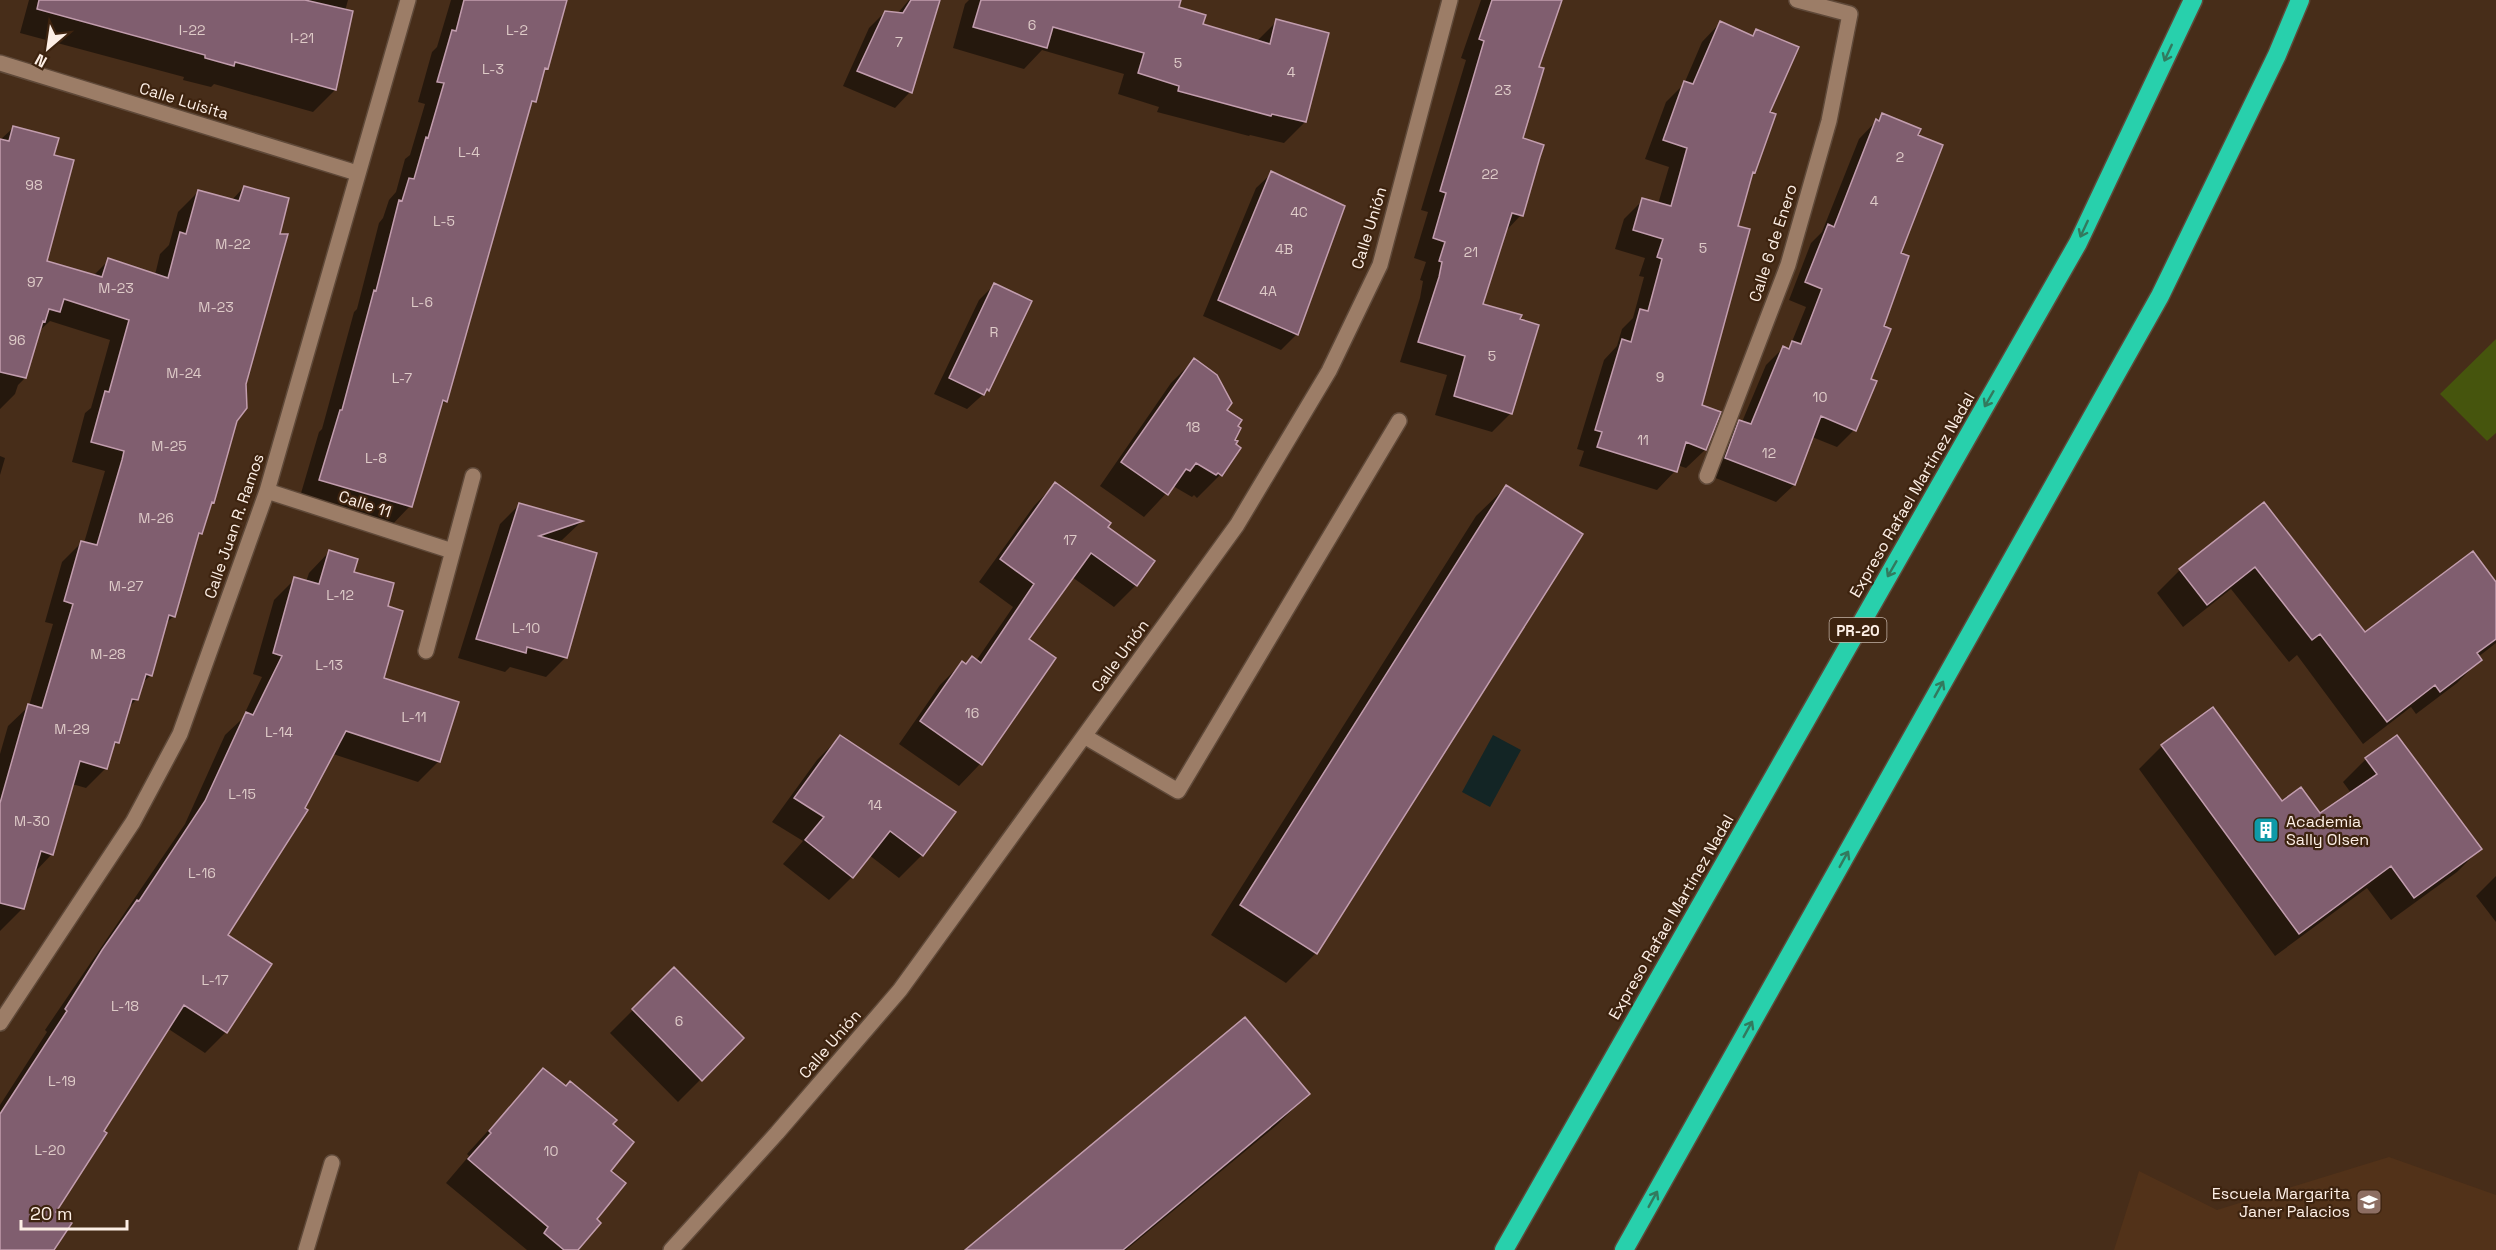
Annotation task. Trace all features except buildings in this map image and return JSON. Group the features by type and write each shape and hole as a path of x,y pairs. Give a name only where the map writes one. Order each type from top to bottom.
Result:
{"highway":[{"name":"Expreso Rafael Martínez Nadal","path":"1504,1250 2078,243 2193,0"},
{"path":"1624,1250 2160,297 2277,55 2300,0"}],"street":[{"name":"Calle Juan R. Ramos","path":"0,1023 133,822 180,734 267,491 408,0"},
{"name":"Calle Unión","path":"671,1250 777,1133 900,990 1237,525 1329,371 1380,265 1450,0"},
{"name":"Calle 6 de Enero","path":"1707,476 1788,265 1829,121 1850,14 1797,0"},
{"name":"Calle Luisita","path":"0,63 357,173"},
{"path":"1084,736 1178,791 1400,421"},
{"path":"426,651 472,476"},
{"name":"Calle 11","path":"267,491 452,551"},
{"path":"306,1250 332,1163"}],"shaded area":[{"path":"1493,735 1521,750 1490,807 1462,792"},
{"name":"Escuela Margarita Janer Palacios","path":"2389,1157 2496,1195 2496,1250 2114,1250 2139,1171 2217,1210"}],"green space":[{"path":"2496,339 2496,433 2487,441 2440,394"}],"place":[{"name":"Academia Sally Olsen","path":"2266,830"},
{"name":"Escuela Margarita Janer Palacios","path":"2369,1202"}]}
